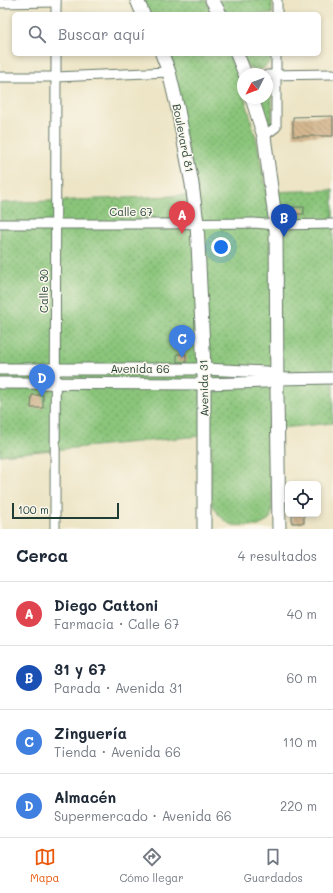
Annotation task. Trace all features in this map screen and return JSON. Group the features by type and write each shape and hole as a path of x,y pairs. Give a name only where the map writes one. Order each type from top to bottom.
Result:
{"highway":[{"path":"137,0 142,12"},
{"path":"212,0 219,12"},
{"name":"Boulevard 81","path":"163,56 169,72 178,110 192,184 197,223"},
{"path":"238,56 243,68"},
{"path":"254,104 264,136 276,225 279,529"},
{"name":"Avenida 31","path":"197,223 204,369 204,529"}],"main road":[{"name":"Avenida 66","path":"0,369 204,369 267,372 278,379"},
{"name":"Avenida 66","path":"0,383 204,384 267,382 278,379 333,378"}],"street":[{"path":"276,12 277,0"},
{"path":"0,3 56,1 56,12"},
{"name":"Calle 30","path":"55,529 56,56"},
{"path":"272,68 276,56"},
{"path":"0,77 56,77 169,72"},
{"path":"273,74 333,74"},
{"path":"264,136 276,127 273,95"},
{"name":"Calle 67","path":"0,224 333,224"}],"green space":[{"path":"142,0 206,0 212,12 148,12"},
{"path":"219,0 272,0 272,12 225,12"},
{"path":"166,56 230,56 237,73 237,104 247,104 256,138 267,192 333,190 333,423 271,429 272,512 270,518 266,522 258,526 233,525 228,523 219,515 212,504 211,435 0,455 0,203 198,195"},
{"path":"243,56 272,56 269,63 263,68 250,68 245,63"},
{"path":"259,104 272,104 272,123 269,126 266,126"}],"building":[{"path":"333,116 333,136 293,136 293,117"},
{"path":"293,207 304,207 304,214 293,214"},
{"path":"177,354 186,354 186,362 177,362"},
{"path":"32,395 43,395 43,408 31,408"},
{"path":"292,517 304,517 304,523 292,523"}],"place":[{"name":"Diego Cattoni","path":"182,234"},
{"name":"31 y 67","path":"284,237"},
{"name":"Zinguería","path":"182,358"},
{"name":"Almacén","path":"42,397"}]}
